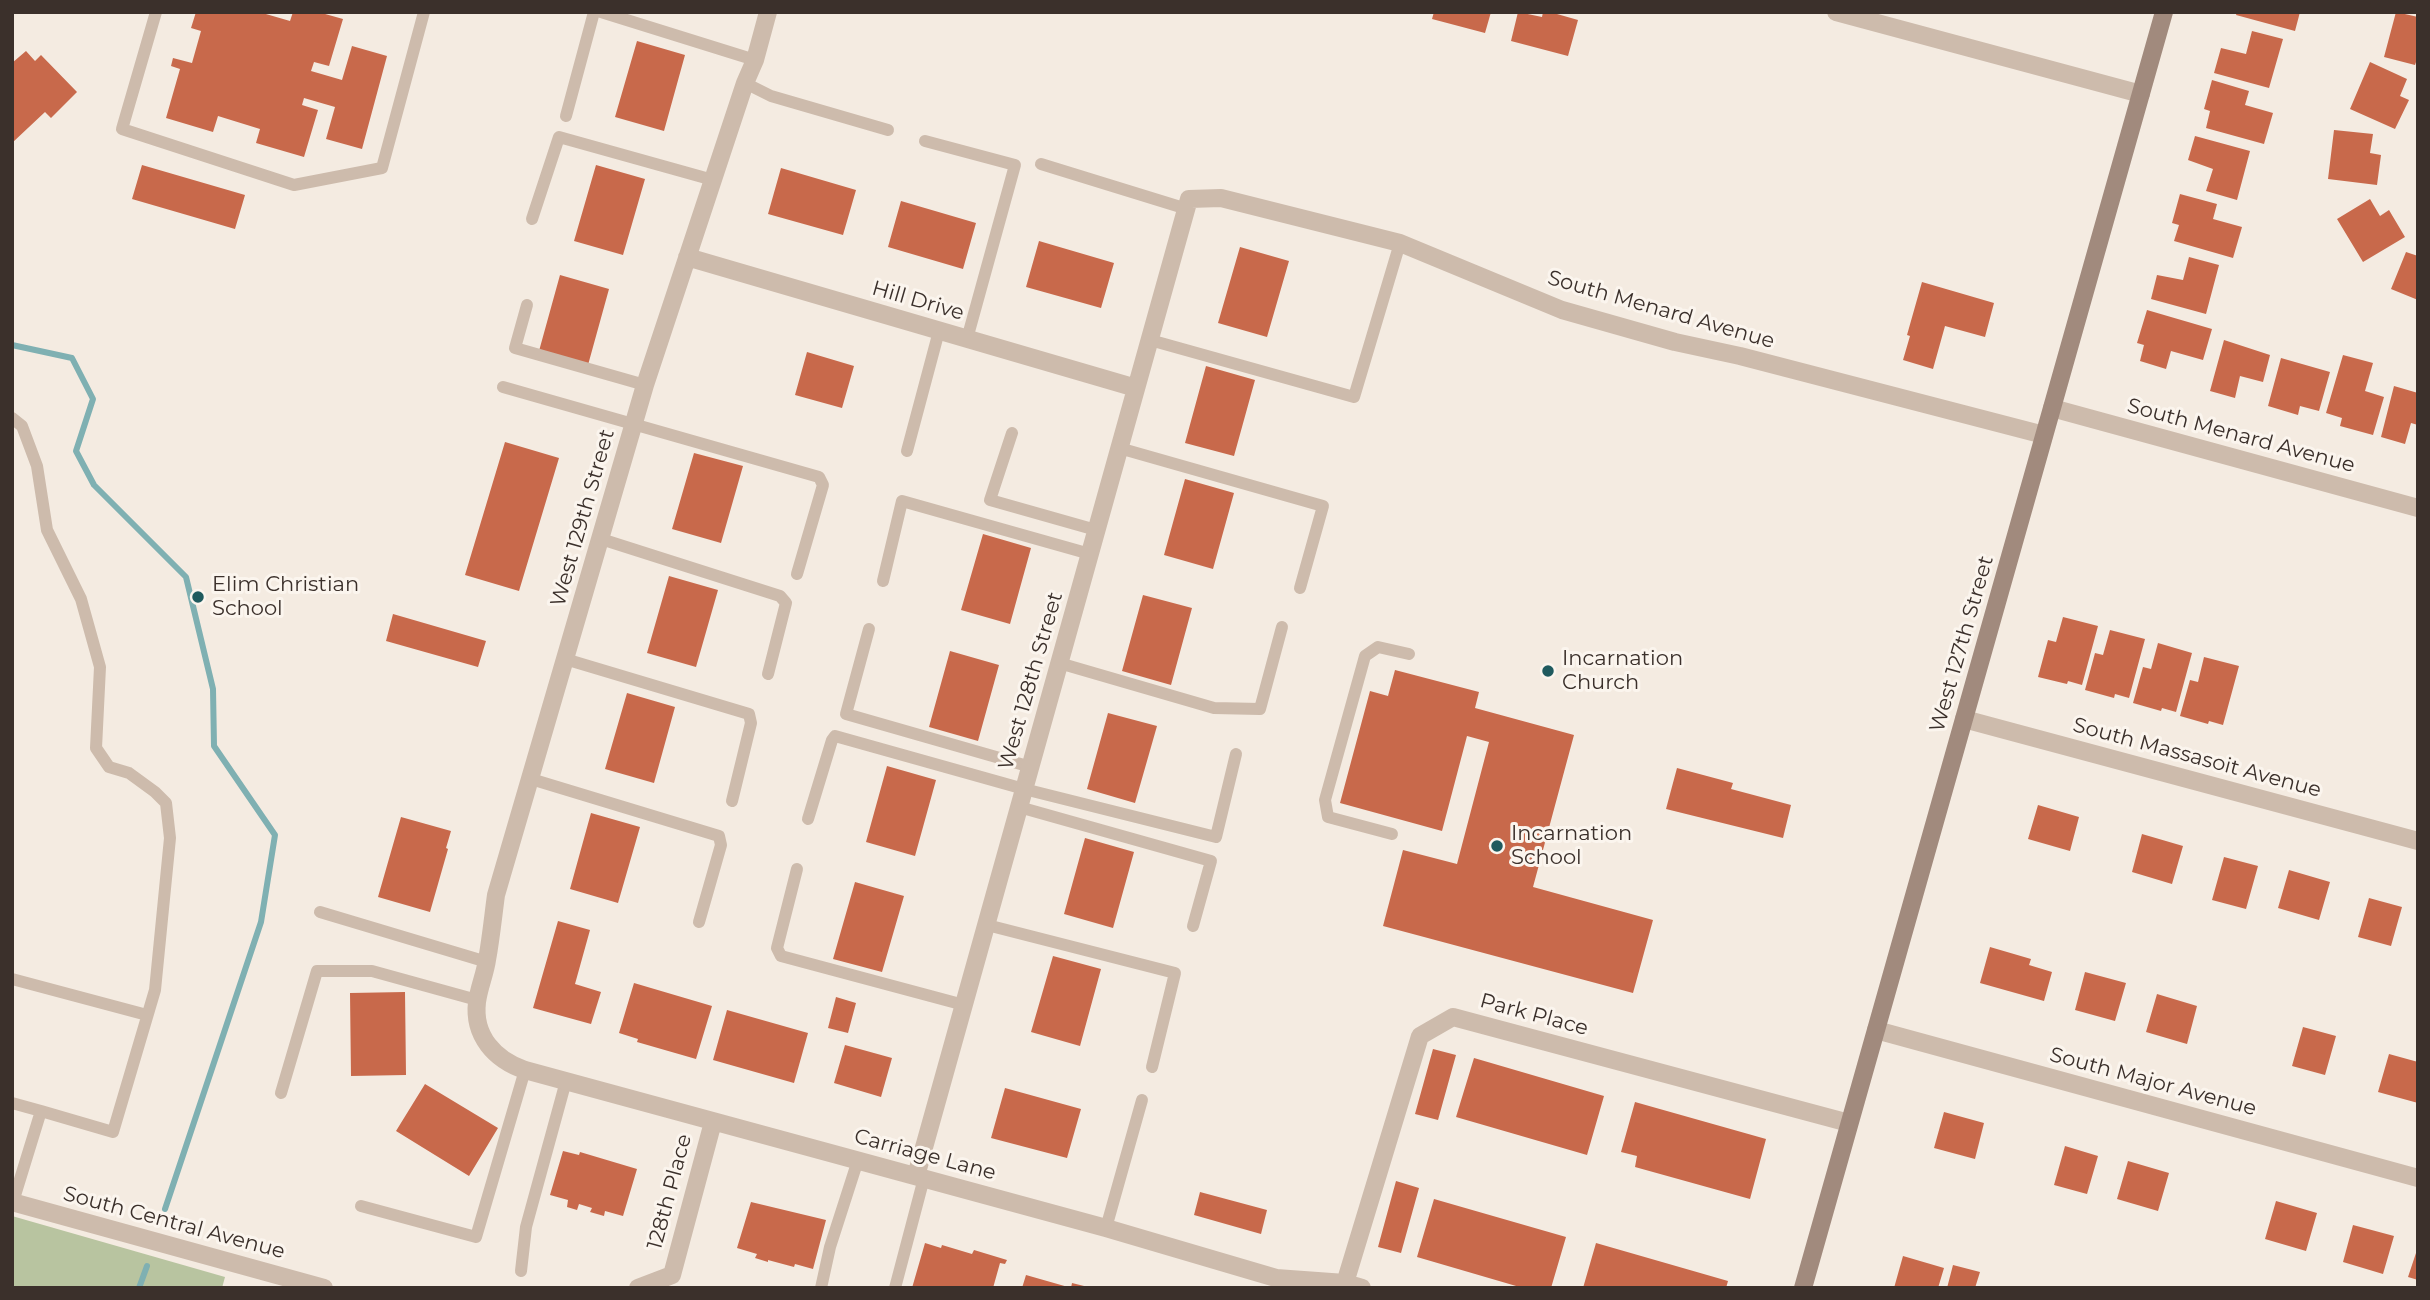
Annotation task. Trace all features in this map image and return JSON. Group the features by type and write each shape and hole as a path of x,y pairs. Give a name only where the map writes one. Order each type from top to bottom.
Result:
{"main road":[{"name":"West 127th Street","path":"1803,1288 2164,12"}],"street":[{"name":"West 129th Street","path":"486,1043 478,1023 477,1000 487,962 496,895 645,385 755,60 768,12"},
{"path":"1836,12 2141,94"},
{"name":"South Menard Avenue","path":"1188,204 1221,198 1400,243 1562,310 1675,342 1740,356 2044,435"},
{"name":"West 128th Street","path":"920,1177 964,1004 1188,204"},
{"name":"Hill Drive","path":"687,257 1136,388"},
{"name":"South Menard Avenue","path":"2052,408 2418,508"},
{"name":"South Massasoit Avenue","path":"1964,719 2418,841"},
{"name":"Park Place","path":"1353,1285 1420,1036 1453,1017 1849,1123"},
{"name":"South Major Avenue","path":"1876,1030 2418,1178"},
{"name":"Carriage Lane","path":"486,1043 496,1055 525,1070 1106,1228 1276,1278 1353,1285"},
{"name":"128th Place","path":"638,1288 677,1281 713,1122"},
{"name":"South Central Avenue","path":"13,1202 324,1288"}],"lane":[{"path":"156,12 122,129 294,185 382,168 424,12"},
{"path":"566,116 594,12"},
{"path":"601,12 755,60"},
{"path":"745,83 771,96 888,130"},
{"path":"532,219 559,137 713,180"},
{"path":"925,141 1015,165 967,338"},
{"path":"1041,164 1188,204"},
{"path":"1150,340 1354,397 1400,243"},
{"path":"527,305 515,348 645,385"},
{"path":"907,451 939,331"},
{"path":"503,387 819,477 822,485 797,574"},
{"path":"12,418 22,426 37,466 47,530 81,599 100,667 96,748 109,767 129,773 166,803 170,838 155,990 113,1132 12,1103"},
{"path":"1012,433 990,500 1097,530"},
{"path":"1119,448 1323,506 1300,588"},
{"path":"883,581 902,501 1090,554"},
{"path":"601,539 780,596 786,603 768,674"},
{"path":"1059,663 1214,708 1260,709 1282,627"},
{"path":"869,629 846,714 1031,767"},
{"path":"1392,834 1328,817 1325,800 1365,656 1378,646 1409,654"},
{"path":"565,659 749,714 751,723 732,801"},
{"path":"808,819 835,736 1024,789 1216,837 1236,754"},
{"path":"531,779 719,836 721,845 699,922"},
{"path":"1019,807 1211,861 1193,926"},
{"path":"797,869 777,948 781,956 964,1004"},
{"path":"320,912 487,962"},
{"path":"987,925 1175,973 1152,1067"},
{"path":"281,1093 317,971 372,971 477,1000"},
{"path":"12,979 148,1015"},
{"path":"361,1206 476,1237 525,1070"},
{"path":"521,1271 526,1227 566,1081"},
{"path":"1106,1228 1142,1100"},
{"path":"13,1202 41,1111"},
{"path":"821,1288 830,1247 858,1160"},
{"path":"895,1288 920,1177"}],"green space":[{"path":"12,1216 225,1277 222,1288 12,1288"}],"building":[{"path":"196,12 259,12 290,21 293,12 318,12 343,19 329,66 314,62 311,71 342,80 352,46 387,56 362,149 326,139 335,107 304,98 302,105 318,110 304,157 256,143 260,129 218,116 213,132 166,118 180,69 171,66 173,58 192,63 201,31 191,28"},
{"path":"1434,12 1491,12 1485,33 1432,19"},
{"path":"1518,12 1542,17 1543,12 1550,12 1578,20 1568,56 1511,41"},
{"path":"2237,12 2300,12 2295,31 2236,15"},
{"path":"2396,12 2418,17 2418,56 2415,65 2384,57"},
{"path":"2252,31 2283,39 2269,88 2214,73 2221,48 2246,54"},
{"path":"637,41 685,55 664,131 615,117"},
{"path":"26,51 35,61 41,55 77,92 51,118 45,112 12,143 12,63"},
{"path":"2370,62 2407,79 2400,96 2409,100 2395,129 2350,109"},
{"path":"2212,80 2249,91 2245,105 2273,113 2264,144 2206,128 2210,111 2204,109"},
{"path":"2334,130 2373,134 2370,153 2381,155 2377,185 2328,179"},
{"path":"2195,136 2250,151 2237,200 2206,191 2213,169 2188,160"},
{"path":"142,165 245,195 235,229 132,199"},
{"path":"596,165 645,179 623,255 574,241"},
{"path":"781,168 856,190 843,235 768,214"},
{"path":"2180,194 2217,204 2213,219 2242,227 2233,258 2174,241 2179,225 2172,223"},
{"path":"2370,199 2380,216 2389,210 2405,237 2363,262 2337,219"},
{"path":"901,201 976,223 963,269 888,247"},
{"path":"1039,241 1114,263 1101,308 1026,287"},
{"path":"1240,247 1289,261 1267,337 1218,323"},
{"path":"2406,252 2418,256 2418,300 2391,289"},
{"path":"2189,257 2219,265 2206,314 2151,299 2157,275 2183,280"},
{"path":"560,275 609,289 588,365 539,351"},
{"path":"1922,282 1994,303 1985,337 1945,326 1933,369 1903,360"},
{"path":"2147,310 2212,329 2203,360 2171,351 2166,369 2140,361 2144,345 2137,343"},
{"path":"2224,340 2270,355 2263,382 2240,376 2235,398 2210,391"},
{"path":"807,352 854,366 842,408 795,395"},
{"path":"2343,355 2373,363 2365,391 2384,397 2373,435 2340,426 2342,418 2326,413"},
{"path":"2281,358 2330,372 2319,411 2300,406 2298,415 2268,406"},
{"path":"1206,366 1255,380 1234,456 1185,443"},
{"path":"2394,386 2418,393 2418,425 2411,423 2405,444 2381,437"},
{"path":"505,442 559,458 519,591 465,575"},
{"path":"694,453 743,466 721,543 672,529"},
{"path":"1185,479 1234,493 1213,569 1164,555"},
{"path":"983,534 1031,548 1010,624 961,610"},
{"path":"669,576 718,590 696,667 647,653"},
{"path":"1143,595 1192,608 1171,685 1122,671"},
{"path":"393,614 486,641 478,667 386,641"},
{"path":"2063,617 2098,626 2082,685 2038,677 2048,640 2056,642"},
{"path":"2110,630 2145,639 2129,698 2115,694 2114,698 2085,690 2095,653 2103,655"},
{"path":"2158,643 2192,653 2176,712 2133,703 2143,667 2151,669"},
{"path":"950,651 999,665 978,741 929,727"},
{"path":"2204,657 2239,666 2223,725 2180,716 2190,680 2198,682"},
{"path":"1395,670 1479,692 1475,708 1574,735 1533,887 1653,920 1633,993 1383,926 1403,850 1457,864 1489,742 1467,736 1442,831 1340,803 1370,691 1388,696"},
{"path":"627,693 675,707 654,783 605,769"},
{"path":"1108,713 1157,726 1135,803 1087,789"},
{"path":"887,766 936,780 915,856 866,842"},
{"path":"1677,768 1733,783 1731,789 1791,805 1783,838 1666,809"},
{"path":"2038,805 2079,817 2070,851 2028,839"},
{"path":"591,813 640,827 618,903 570,889"},
{"path":"401,817 451,831 430,912 378,897"},
{"path":"2142,834 2183,846 2172,884 2132,872"},
{"path":"1085,838 1134,852 1113,928 1064,914"},
{"path":"2224,857 2258,866 2246,909 2212,900"},
{"path":"2289,870 2330,882 2319,920 2278,908"},
{"path":"855,882 904,896 882,972 833,959"},
{"path":"2369,898 2402,907 2391,946 2358,937"},
{"path":"558,921 590,930 575,984 601,992 591,1024 533,1008"},
{"path":"1990,947 2031,959 2029,965 2052,972 2044,1001 1980,983"},
{"path":"1053,956 1101,969 1080,1046 1031,1032"},
{"path":"2085,972 2126,983 2115,1021 2075,1010"},
{"path":"634,983 712,1006 696,1059 637,1042 638,1039 619,1033"},
{"path":"405,992 406,1075 351,1076 350,993"},
{"path":"2157,994 2197,1006 2187,1044 2146,1032"},
{"path":"836,997 856,1003 848,1033 828,1028"},
{"path":"727,1010 808,1033 794,1083 713,1060"},
{"path":"2303,1027 2336,1036 2325,1075 2292,1066"},
{"path":"845,1045 892,1058 881,1097 834,1083"},
{"path":"1433,1049 1456,1055 1438,1120 1415,1114"},
{"path":"2389,1054 2418,1062 2418,1103 2378,1092"},
{"path":"1474,1058 1604,1096 1587,1155 1456,1117"},
{"path":"425,1084 498,1128 469,1176 396,1131"},
{"path":"1005,1088 1081,1109 1067,1158 991,1138"},
{"path":"1635,1102 1766,1139 1750,1199 1635,1167 1637,1156 1621,1152"},
{"path":"1944,1112 1984,1123 1975,1159 1934,1148"},
{"path":"2065,1146 2098,1156 2087,1194 2054,1185"},
{"path":"563,1151 579,1155 580,1152 637,1169 623,1216 605,1211 604,1216 590,1212 592,1208 579,1204 577,1210 567,1207 568,1200 550,1195"},
{"path":"2128,1161 2169,1173 2158,1211 2117,1199"},
{"path":"1396,1181 1419,1188 1401,1253 1378,1247"},
{"path":"1200,1192 1267,1210 1261,1234 1194,1215"},
{"path":"1434,1199 1566,1237 1551,1288 1523,1288 1417,1257"},
{"path":"2276,1201 2317,1213 2306,1251 2265,1239"},
{"path":"751,1202 826,1220 813,1269 795,1264 794,1267 768,1262 755,1258 757,1254 737,1248"},
{"path":"2353,1225 2394,1236 2383,1274 2343,1262"},
{"path":"925,1243 972,1254 974,1250 1007,1260 1005,1264 1000,1263 993,1288 912,1288"},
{"path":"1596,1243 1728,1281 1726,1288 1583,1288"},
{"path":"2418,1247 2418,1280 2408,1277"},
{"path":"1903,1256 1944,1268 1938,1288 1894,1288"},
{"path":"1953,1265 1980,1272 1975,1288 1947,1288"},
{"path":"1026,1275 1068,1287 1068,1288 1022,1288"},
{"path":"1072,1283 1088,1287 1088,1288 1071,1288"}],"waterway":[{"path":"12,345 72,358 93,399 76,451 94,485 186,577 213,689 214,746 275,835 261,922 165,1209"},
{"path":"139,1288 147,1266"}],"place":[{"name":"Elim Christian School","path":"198,597"},
{"name":"Incarnation Church","path":"1548,671"},
{"name":"Incarnation School","path":"1497,846"}]}
